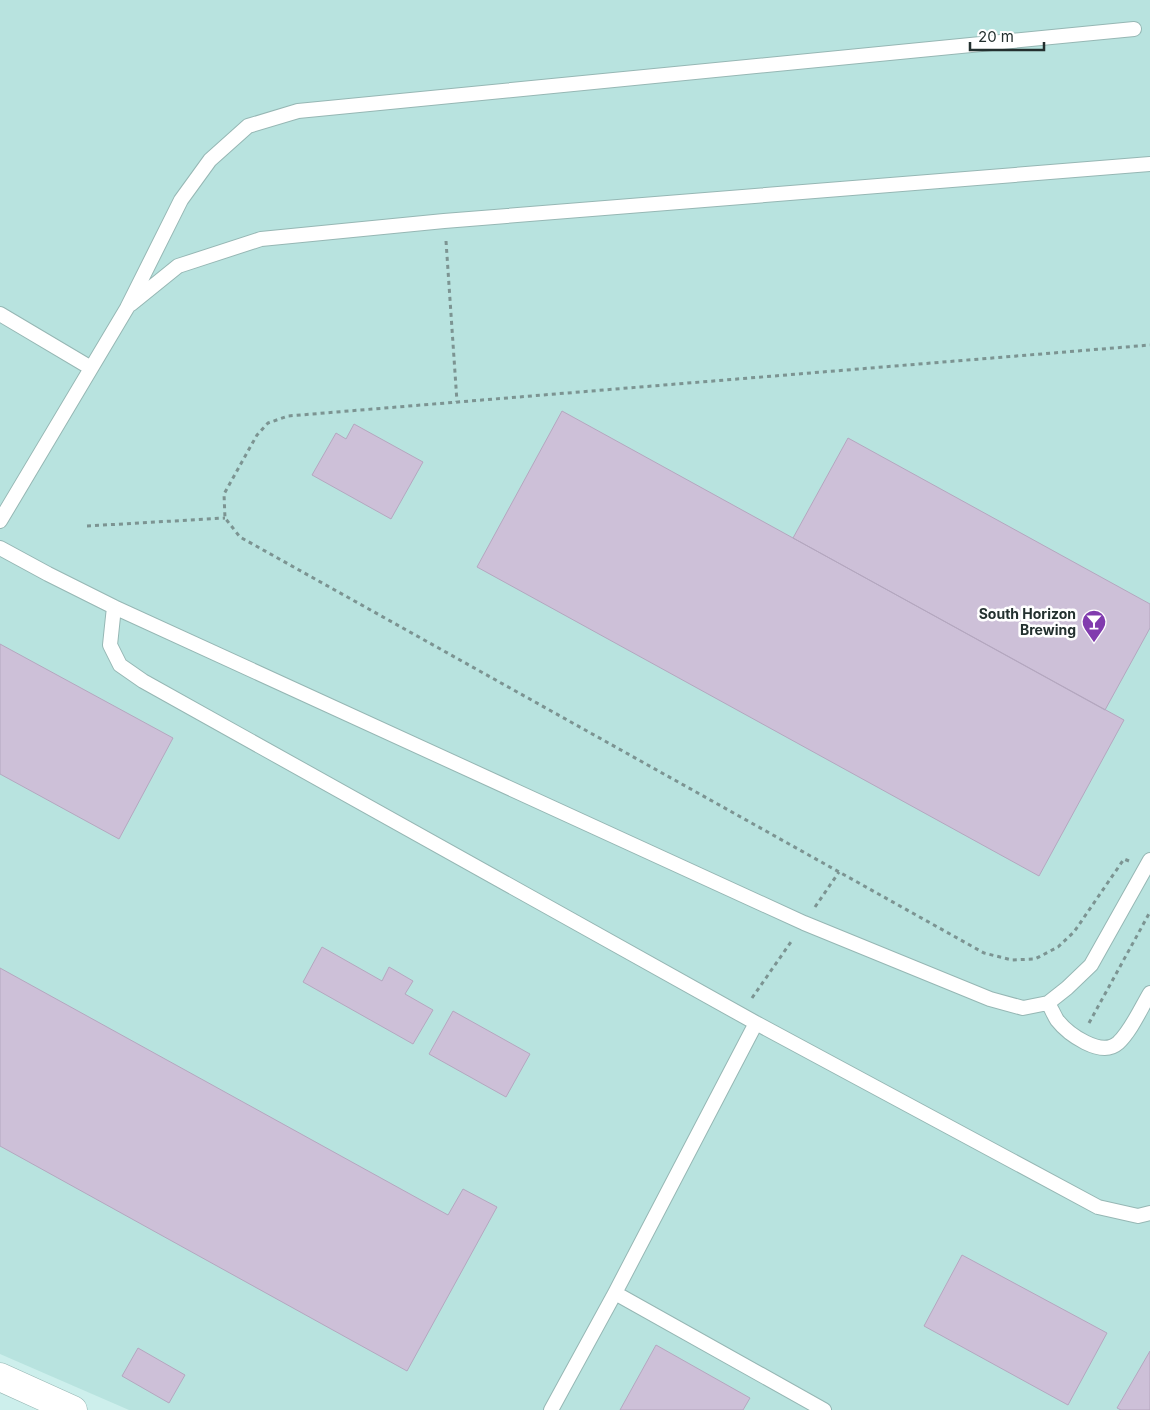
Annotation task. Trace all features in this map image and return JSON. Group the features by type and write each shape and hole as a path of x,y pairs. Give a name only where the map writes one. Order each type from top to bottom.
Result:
{"street":[{"path":"0,1377 73,1410"}],"lane":[{"path":"0,521 127,308 181,200 210,160 248,126 298,111 1134,29"},
{"path":"127,308 178,266 261,239 454,220 1150,164"},
{"path":"0,314 91,368"},
{"path":"0,548 114,607 804,923 990,999 1023,1008 1048,1003 1068,988 1091,965 1148,864"},
{"path":"114,607 110,645 120,665 143,682 756,1023 1098,1207 1138,1216 1150,1213"},
{"path":"1048,1003 1057,1019 1080,1040 1098,1047 1108,1048 1117,1044 1130,1027 1150,993"},
{"path":"551,1410 615,1293 756,1023"},
{"path":"615,1293 824,1410"}],"path":[{"path":"446,241 457,402"},
{"path":"1148,864 1124,859 1074,932 1058,947 1035,959 1012,960 984,953 240,538 225,518 224,494 257,435 268,423 288,416 1150,345"},
{"path":"88,526 225,518"},
{"path":"1080,1040 1150,912"}],"shaded area":[{"path":"0,0 1150,0 1150,1410 129,1410 0,1354"}],"building":[{"path":"562,411 1124,720 1039,876 477,567"},
{"path":"354,424 423,462 391,519 312,475 336,433 346,439"},
{"path":"848,438 1150,604 1150,628 1105,710 793,538"},
{"path":"0,644 173,738 119,839 0,774"},
{"path":"322,947 382,981 389,967 413,981 405,994 433,1010 413,1044 303,982"},
{"path":"0,968 448,1215 463,1189 497,1207 407,1371 0,1146"},
{"path":"453,1011 530,1054 506,1097 429,1054"},
{"path":"962,1255 1107,1333 1068,1405 924,1326"},
{"path":"656,1345 750,1398 743,1410 620,1410"},
{"path":"138,1348 185,1375 169,1403 122,1376"},
{"path":"1150,1351 1150,1410 1121,1410 1117,1408"}],"place":[{"name":"South Horizon Brewing","path":"1094,643"}]}
